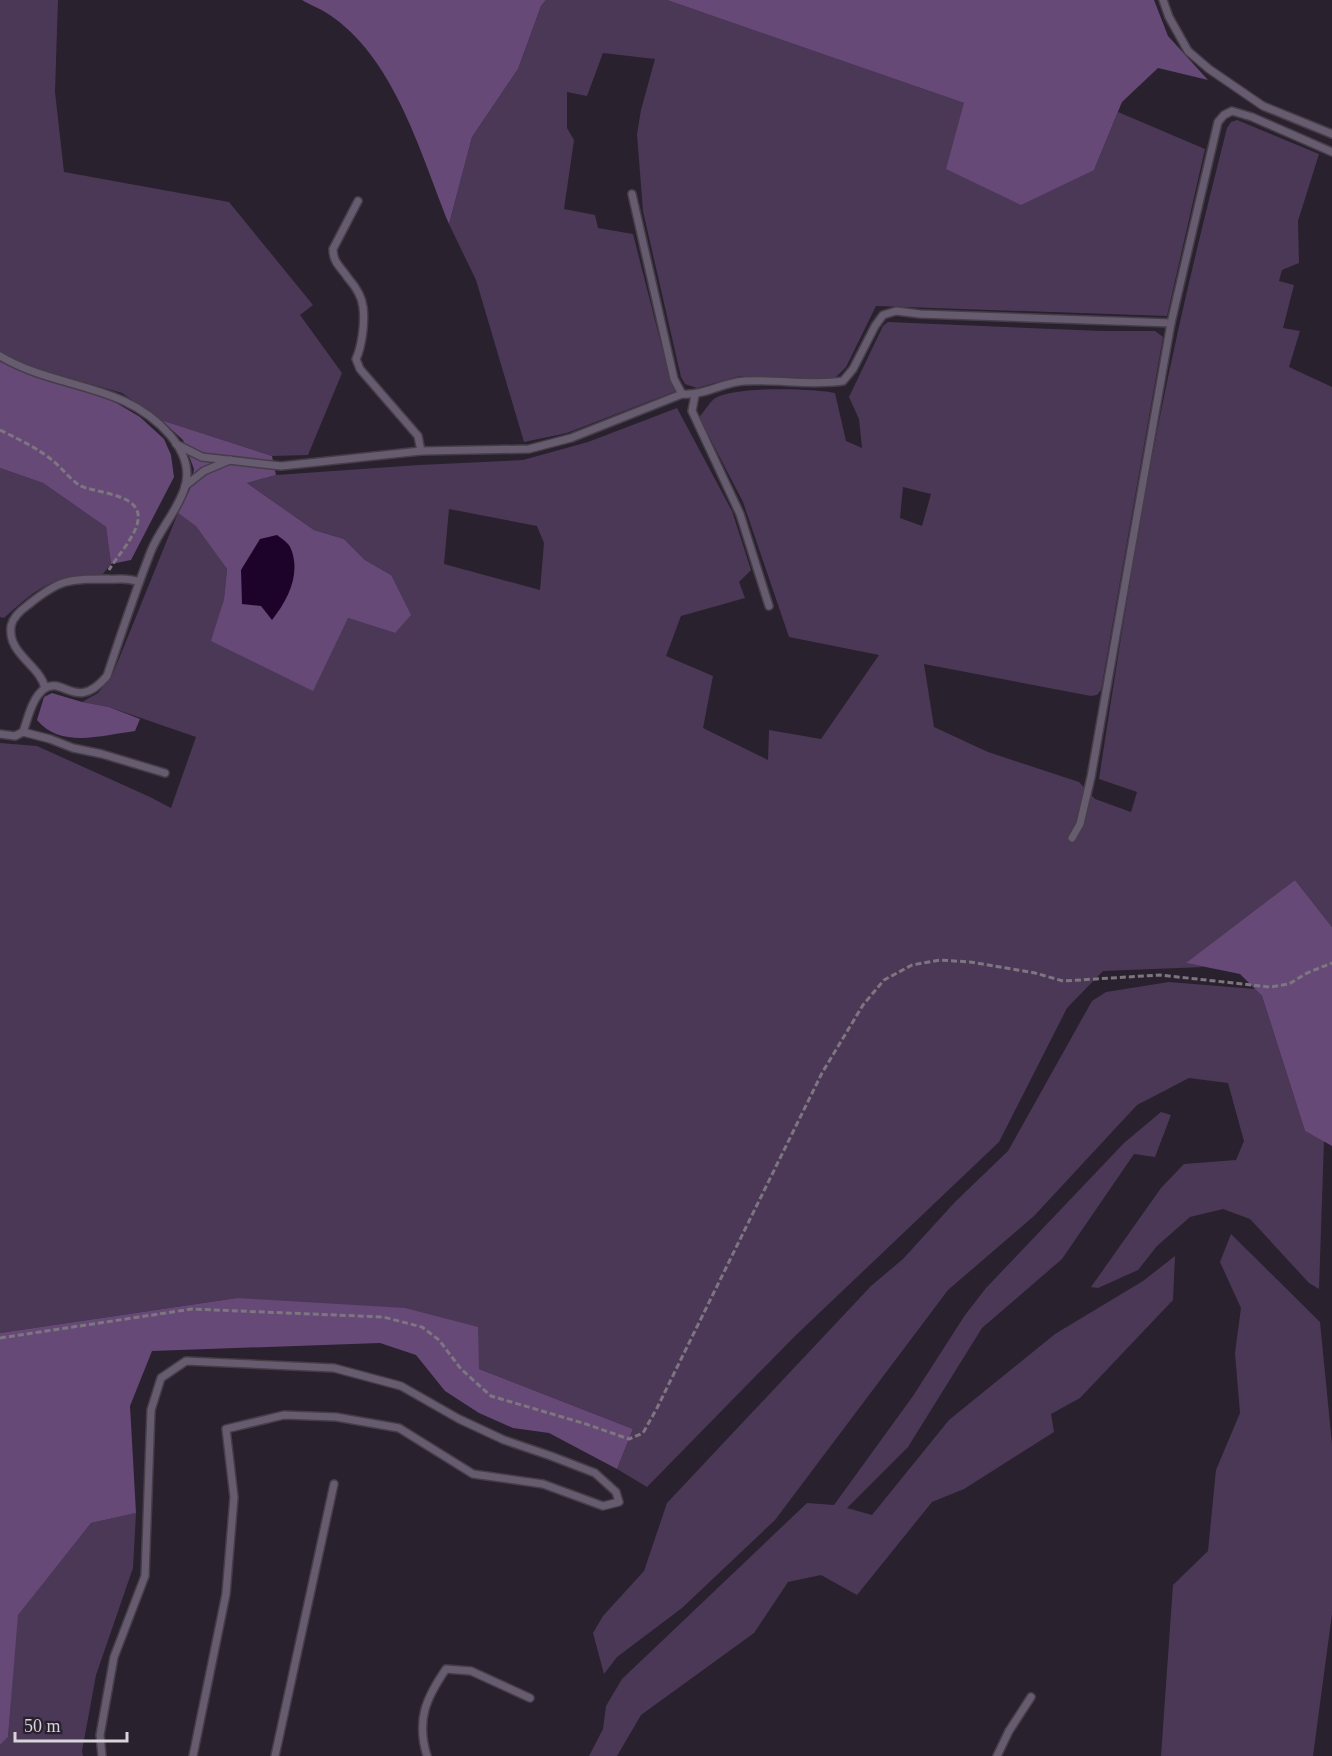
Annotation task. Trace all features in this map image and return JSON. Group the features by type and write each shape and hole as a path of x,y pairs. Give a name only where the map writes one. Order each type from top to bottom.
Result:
{"lane":[{"path":"1163,0 1169,17 1188,51 1209,69 1263,106 1332,134"},
{"path":"1072,838 1080,824 1090,777 1171,323 1218,123 1232,111 1252,117 1332,152"},
{"path":"632,194 674,379 682,394"},
{"path":"358,201 333,249 333,257 337,265 358,293 363,307 360,349 356,359 360,369 418,436 421,451"},
{"path":"176,444 202,457 282,466 421,451 529,448 571,438 682,394 695,395 743,381 828,384 843,381 853,369 883,315 896,311 920,314 1171,323"},
{"path":"0,356 14,365 126,402 162,427 185,456 185,486 176,508 154,544 107,676 96,688 78,694 56,686 45,688 36,699 23,732"},
{"path":"695,395 692,411 740,514 768,606"},
{"path":"185,486 204,471 230,460"},
{"path":"45,688 43,677 26,662 13,642 11,625 18,612 62,582 87,578 110,580 127,578 139,582"},
{"path":"0,734 15,736 23,732 165,773"},
{"path":"102,1756 100,1735 114,1657 145,1576 151,1410 161,1378 186,1361 334,1368 401,1386 459,1419 504,1440 595,1473 616,1492 619,1502 603,1506 543,1484 473,1474 399,1428 368,1422 336,1417 284,1415 226,1429 234,1497 226,1594 193,1756"},
{"path":"275,1756 334,1484"},
{"path":"427,1756 423,1716 430,1693 446,1669 471,1671 530,1698"},
{"path":"997,1756 1009,1731 1031,1697"}],"path":[{"path":"0,430 27,443 51,459 80,485 116,496 134,505 138,514 137,529 107,573 110,580"},
{"path":"0,1338 192,1310 383,1317 422,1327 439,1340 461,1369 490,1396 629,1439 643,1432 657,1408 822,1073 863,1005 884,980 912,965 940,960 970,962 1035,973 1063,981 1160,975 1270,987 1289,984 1307,973 1332,963"}],"shaded area":[{"path":"0,0 58,0 55,92 64,172 229,202 313,305 300,315 342,373 308,455 272,456 161,420 122,393 77,380 87,390 0,362"},
{"path":"302,0 546,0 541,6 518,69 472,137 449,224 417,140 390,85 374,59 356,37 334,18"},
{"path":"546,0 667,0 964,103 1094,170 1118,112 1205,149 1167,316 876,306 846,367 834,379 740,376 697,388 685,384 681,377 643,211 637,134 655,59 603,53 587,96 567,92 567,128 574,140 564,209 595,215 598,228 633,234 671,383 676,391 567,433 524,442 476,280 449,224 472,137 518,69 541,6"},
{"path":"667,0 1154,0 1168,36 1208,80 1158,68 1122,102 1094,170 1021,205 946,169 964,103"},
{"path":"1237,120 1319,154 1298,221 1299,263 1282,270 1279,281 1294,285 1283,328 1300,331 1289,367 1332,387 1332,927 1295,880 1187,963 1204,967 1103,971 1067,1008 999,1142 794,1337 647,1487 617,1469 633,1429 479,1369 237,1298 0,1333 0,743 37,746 171,808 196,737 109,707 82,702 98,693 112,676 178,513 196,525 227,569 224,599 212,641 348,618 395,633 391,575 365,560 344,539 314,530 247,483 276,475 523,460 588,442 677,408 732,511 751,570 739,582 745,598 681,616 666,656 713,676 703,728 768,760 769,730 821,739 879,655 789,637 743,502 699,417 712,401 723,395 754,390 792,389 835,393 846,441 862,448 859,419 849,397 883,326 888,322 1155,331 1163,337 1101,690 1097,695 1091,696 924,664 934,727 988,752 1079,782 1095,799 1131,812 1137,792 1099,779 1135,554 1166,387 1202,229 1227,128 1231,122","holes":["903,487 931,494 922,526 900,518","449,509 537,526 544,543 540,590 444,564"]},
{"path":"0,362 58,379 108,398 140,417 164,439 171,455 174,477 131,560 111,564 106,527 43,483 0,468"},
{"path":"161,420 272,456 276,475 247,483 314,530 344,539 365,560 391,575 411,615 395,633 348,618 313,691 211,641 224,599 227,569 196,526 178,513 190,489 194,469 183,440"},
{"path":"0,468 43,483 106,527 111,564 102,575 59,580 48,584 4,618 0,617"},
{"path":"277,535 290,547 294,558 294,577 288,595 272,620 261,606 242,604 241,570 260,539"},
{"path":"52,693 109,707 140,719 135,731 83,738 58,735 37,720 44,697"},
{"path":"1295,880 1332,927 1332,1146 1305,1131 1262,996 1240,974 1186,963"},
{"path":"1169,982 1255,989 1262,996 1305,1131 1324,1141 1319,1289 1309,1283 1250,1219 1223,1209 1190,1217 1157,1246 1138,1270 1098,1288 1091,1287 1161,1188 1184,1164 1236,1160 1244,1141 1228,1083 1189,1078 1137,1105 1034,1216 948,1290 775,1520 682,1608 617,1657 604,1674 593,1633 603,1616 644,1571 667,1503 871,1286 903,1259 955,1202 1008,1151 1092,1001 1106,992"},
{"path":"1161,1112 1171,1115 1155,1157 1134,1154 1062,1259 982,1328 908,1447 847,1508 872,1515 949,1420 1055,1334 1143,1281 1175,1256 1173,1300 1080,1398 1051,1414 1054,1432 964,1489 932,1502 857,1595 821,1575 788,1582 754,1633 641,1715 617,1756 589,1756 603,1729 606,1706 622,1679 807,1503 834,1505 913,1396 965,1315 986,1288 1124,1143"},
{"path":"1231,1234 1320,1322 1332,1444 1332,1614 1313,1756 1161,1756 1173,1585 1208,1551 1216,1470 1240,1413 1235,1353 1241,1308 1220,1262"},
{"path":"237,1298 405,1308 478,1327 479,1369 633,1429 617,1469 549,1433 513,1428 479,1413 445,1391 416,1355 380,1343 152,1351 130,1406 136,1513 91,1523 18,1615 8,1737 0,1745 0,1333"},
{"path":"136,1513 133,1568 96,1675 83,1756 0,1756 0,1745 8,1737 17,1615 91,1523"}]}
